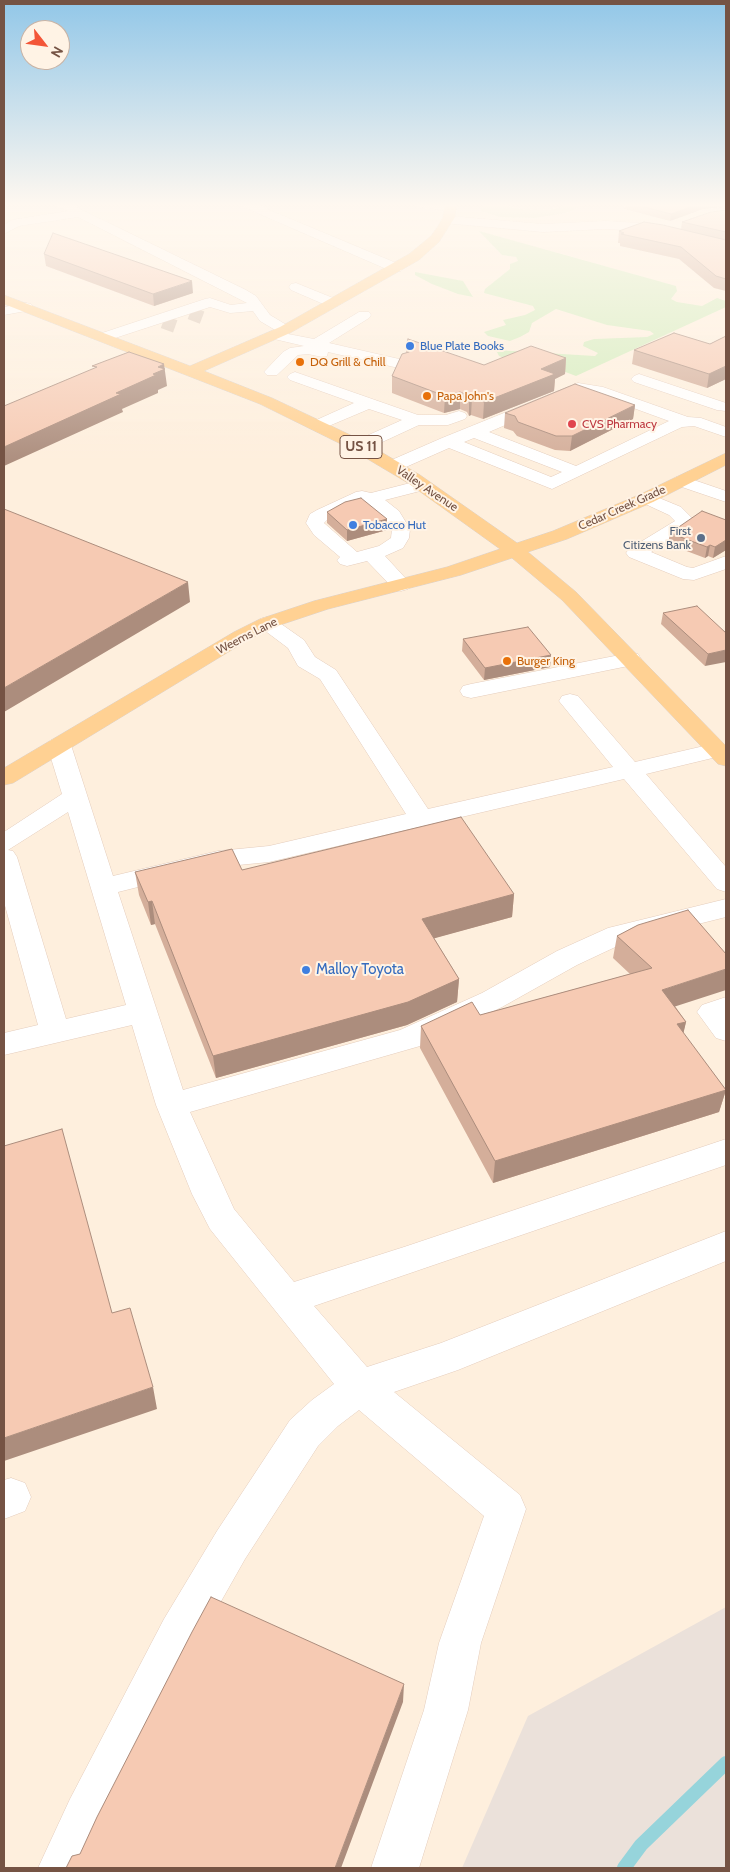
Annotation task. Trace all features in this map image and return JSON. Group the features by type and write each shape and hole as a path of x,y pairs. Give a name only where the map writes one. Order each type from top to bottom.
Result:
{"main road":[{"path":"192,371 280,332 354,291"},
{"name":"Valley Avenue","path":"4,299 266,401 318,425 393,466 514,550 569,596 722,754"},
{"name":"Cedar Creek Grade","path":"514,550 562,534 646,498 726,458"},
{"name":"Weems Lane","path":"4,778 240,636 267,624 321,605 454,571 514,550"}],"street":[{"path":"240,291 257,306 265,318 280,332 316,344 347,363"},
{"path":"304,291 329,305 364,315 316,344"},
{"path":"104,337 165,320 210,302 230,309 257,306"},
{"path":"4,311 26,307"},
{"path":"217,318 231,313 230,309"},
{"path":"125,315 165,320"},
{"path":"272,372 291,353 304,350 347,363 403,364"},
{"path":"328,388 347,363"},
{"path":"295,377 416,420 448,420 459,416"},
{"path":"639,379 725,406"},
{"path":"393,466 575,388 591,388 726,432"},
{"path":"512,415 544,409 589,392 611,395"},
{"path":"318,425 368,403"},
{"path":"448,442 552,484 672,424 690,421 725,406"},
{"path":"359,446 416,420"},
{"path":"473,432 576,472"},
{"path":"682,481 726,497"},
{"path":"371,498 422,485"},
{"path":"357,557 386,550 396,544 400,538 401,529 392,515 371,498 362,496 323,514 317,518 315,523 321,531 357,557 401,585"},
{"path":"646,498 675,511 685,520 681,526 636,553 683,573 694,574 726,562"},
{"path":"267,624 297,644 306,661 328,675 421,818"},
{"path":"471,691 630,659"},
{"path":"570,701 726,883"},
{"path":"59,745 172,1105 209,1194 222,1219 360,1387 506,1509 460,1643 446,1710 396,1868"},
{"path":"104,887 218,859 269,854 627,769 722,754"},
{"path":"4,843 75,796"},
{"path":"4,857 55,1032"},
{"path":"172,1105 409,1038 492,1000 567,958 618,935 726,908"},
{"path":"726,1007 712,1012 726,1030"},
{"path":"4,1044 143,1012"},
{"path":"288,1299 404,1262 726,1152"},
{"path":"62,1868 86,1815 180,1634 236,1537 286,1458 304,1433 325,1413 360,1387 445,1358 726,1246"}],"shaded area":[{"path":"726,1607 726,1868 462,1868 528,1716"}],"green space":[{"path":"451,291 469,291 473,297"},
{"path":"484,291 677,291 671,299 677,302 702,306 717,298 726,301 726,307 576,376 536,361 510,360 499,356 496,350 595,356 598,353 583,346 584,342 594,339 647,337 654,334 650,331 607,325 556,309 532,323 529,332 510,341 488,336 484,332 506,325 503,320 525,315 535,310 533,306 484,293"}],"building":[{"path":"146,291 161,291 153,294"},
{"path":"674,333 710,344 726,336 726,366 709,374 634,350"},
{"path":"408,339 484,365 531,346 566,358 541,369 555,374 484,402 472,398 469,399 467,395 460,392 445,396 392,376 402,354 413,349 413,346 407,342"},
{"path":"129,352 164,364 158,367 165,369 116,393 121,394 4,447 4,406 97,367 92,366"},
{"path":"575,384 635,405 572,436 556,436 518,422 515,416 505,413"},
{"path":"361,498 387,519 347,530 327,512 345,502"},
{"path":"4,509 188,582 4,688"},
{"path":"702,511 726,520 726,540 715,547 710,545 707,547 670,533"},
{"path":"697,606 726,633 726,650 708,654 663,613"},
{"path":"528,627 551,655 485,668 463,639"},
{"name":"Malloy Toyota","path":"461,817 514,894 422,919 459,979 408,1002 213,1056 152,901 148,902 135,872 232,849 242,870"},
{"path":"688,910 726,954 726,969 662,990 686,1022 677,1024 726,1090 495,1161 421,1026 472,1002 480,1015 652,968 617,936 638,925"},
{"path":"62,1129 112,1313 130,1308 153,1387 4,1438 4,1146"},
{"path":"211,1597 404,1684 335,1868 66,1868 72,1856 80,1854 97,1817"}],"waterway":[{"path":"624,1868 641,1845 726,1763"}],"tunnel":[{"path":"190,313 203,318"},
{"path":"163,322 177,327"}],"place":[{"name":"Blue Plate Books","path":"410,346"},
{"name":"DQ Grill & Chill","path":"300,362"},
{"name":"Papa John's","path":"427,396"},
{"name":"CVS Pharmacy","path":"572,424"},
{"name":"Tobacco Hut","path":"353,525"},
{"name":"First Citizens Bank","path":"701,538"},
{"name":"Burger King","path":"507,661"},
{"name":"Malloy Toyota","path":"306,970"}]}
